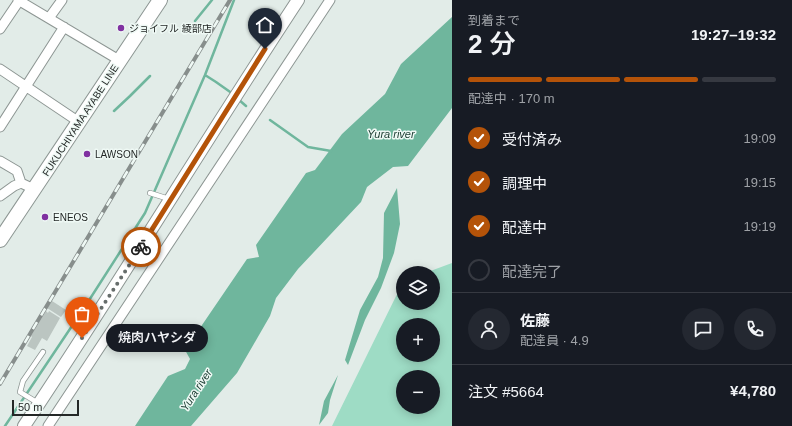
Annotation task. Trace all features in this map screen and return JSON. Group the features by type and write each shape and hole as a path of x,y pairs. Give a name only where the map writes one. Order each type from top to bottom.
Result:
{"main road":[{"name":"FUKUCHIYAMA AYABE LINE","path":"0,240 28,186 79,122 156,2"}],"street":[{"path":"0,29 18,0 119,60"},
{"path":"49,18 62,0"},
{"path":"24,426 108,299 235,96 298,0"},
{"path":"48,426 330,0"},
{"path":"0,127 64,27"},
{"path":"0,69 79,122"},
{"path":"0,161 17,171 28,186"},
{"path":"0,196 14,186 28,186"}],"lane":[{"path":"150,193 171,200"},
{"path":"39,404 20,392 22,381 43,352"}],"shaded area":[{"path":"452,263 452,426 332,426 396,296 396,310 440,310 440,267"}],"water":[{"name":"Yura river","path":"452,17 452,108 408,166 393,167 367,187 361,202 298,269 276,298 270,316 237,373 191,426 135,426 168,376 185,369 190,359 185,350 247,259 259,257 256,245 306,173 315,170 342,134 385,94 401,64"},
{"path":"397,188 400,224 394,253 381,288 365,320 348,365 345,360 360,310 378,277 383,258 384,213"},
{"path":"338,375 330,400 328,413 319,425 324,401"}],"building":[{"path":"52,301 66,310 61,317 47,308"},
{"path":"46,311 48,313 49,311 60,318 47,341 42,338 35,350 27,346 32,337 31,336"}],"waterway":[{"path":"195,21 212,0"},
{"path":"5,426 86,305 145,213 205,75 234,0"},
{"path":"205,75 233,94"},
{"path":"114,111 150,76"},
{"path":"238,99 246,106"},
{"path":"270,120 308,147 331,151"}],"railway":[{"path":"0,384 230,0"}],"way so far":[{"path":"82,338 141,247"}],"place":[{"name":"ジョイフル 綾部店","path":"121,28"},
{"name":"LAWSON","path":"87,154"},
{"name":"ENEOS","path":"45,217"},
{"name":"焼肉ハヤシダ","path":"82,338"}],"route":[{"path":"141,247 265,49"}]}
